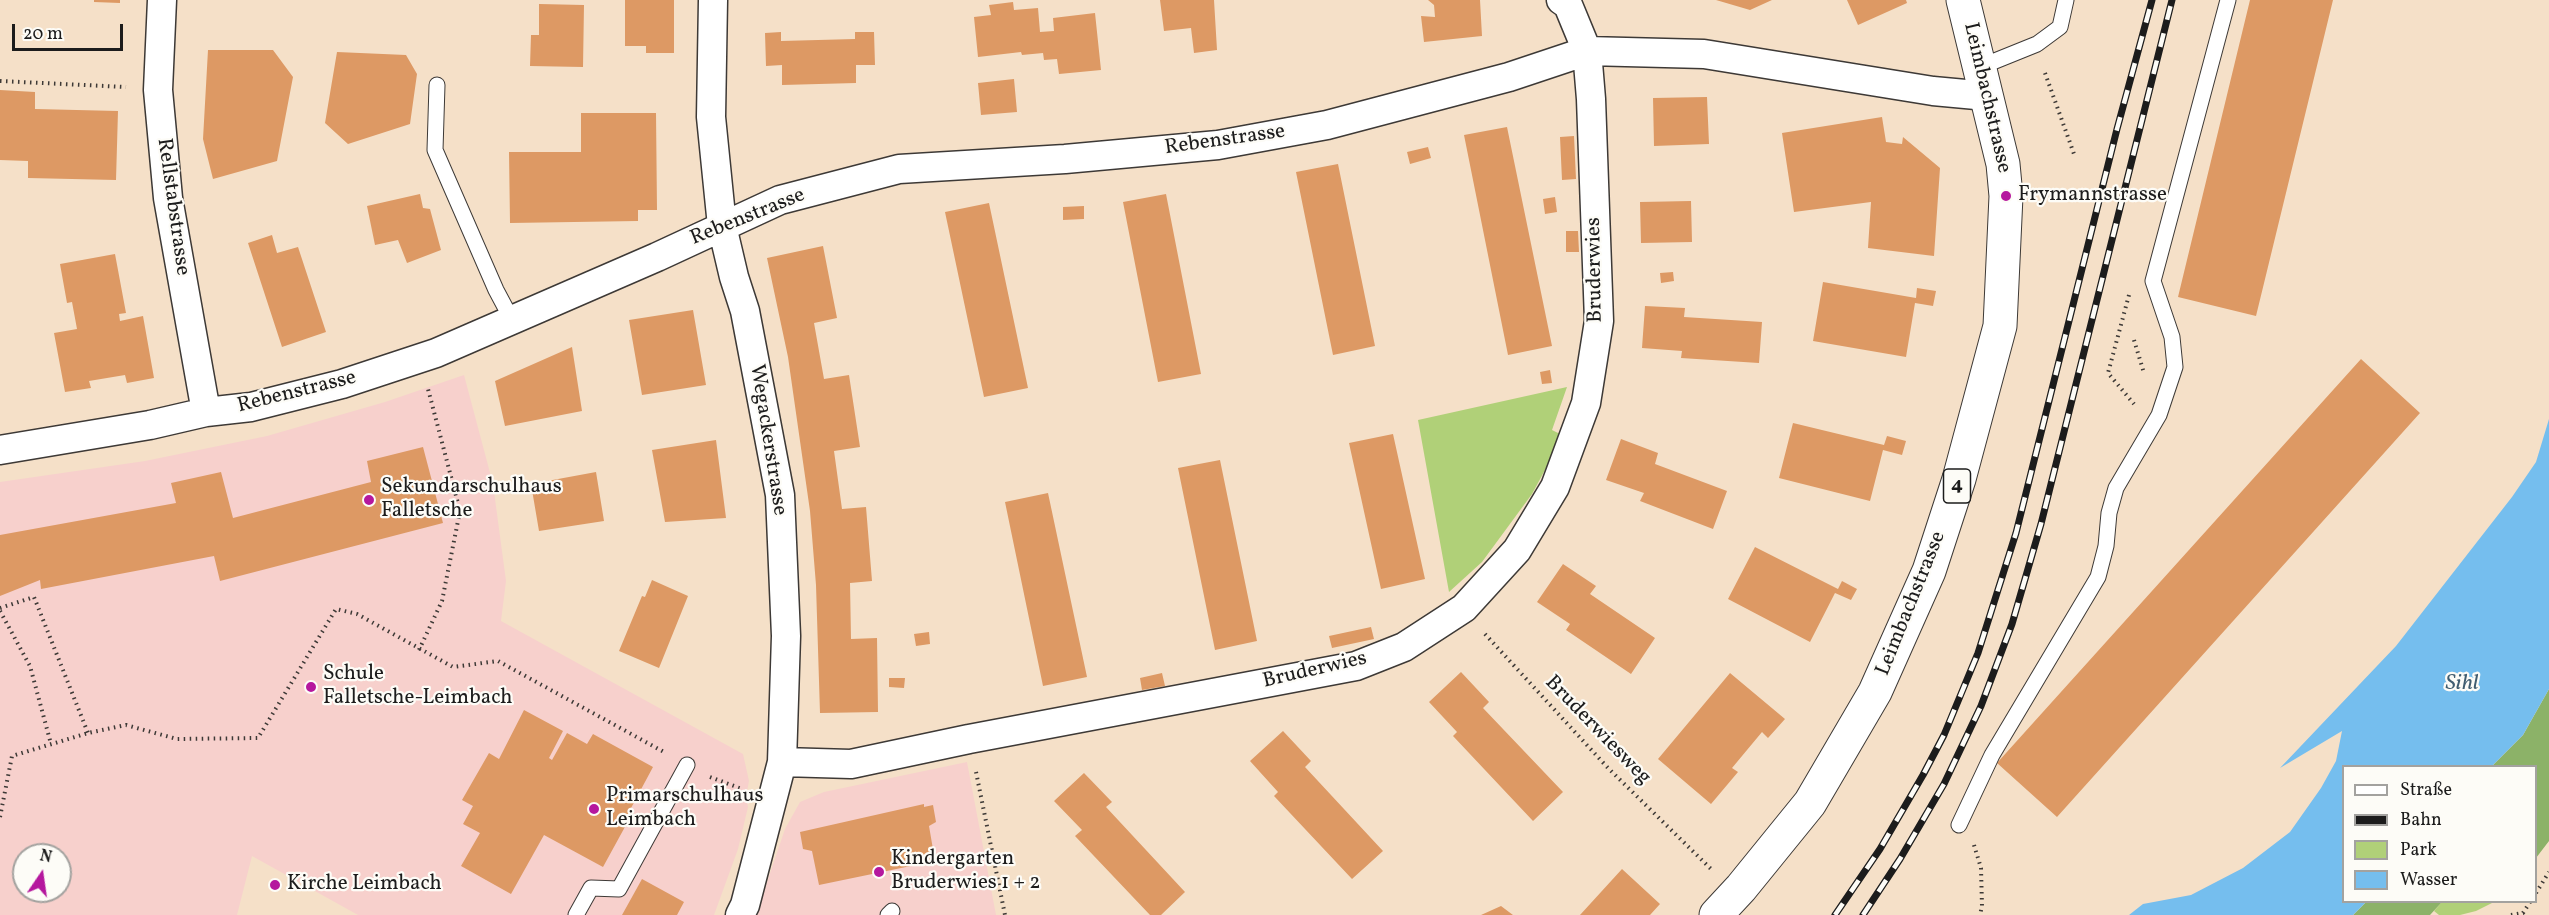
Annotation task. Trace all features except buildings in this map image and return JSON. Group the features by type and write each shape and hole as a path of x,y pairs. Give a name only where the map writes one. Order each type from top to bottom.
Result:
{"main road":[{"name":"Leimbachstrasse","path":"1716,915 1810,803 1875,692 1929,571 1959,479 2000,326 2006,196 2004,164 1963,0"}],"street":[{"name":"Rellstabstrasse","path":"162,0 158,90 168,198 206,412"},
{"name":"Wegackerstrasse","path":"713,0 711,117 722,226 734,278 746,311 780,495 786,636 782,762 745,905 740,915"},
{"path":"1561,0 1568,5 1587,51 1704,54 1933,91 1984,82"},
{"name":"Rebenstrasse","path":"0,450 150,425 206,412 250,407 342,384 436,353 780,200 899,169 1065,159 1218,145 1328,124 1509,77 1587,51"},
{"name":"Bruderwies","path":"782,762 851,764 969,739 1356,666 1404,647 1464,608 1516,550 1555,487 1586,403 1599,321 1587,51"}],"lane":[{"path":"1984,82 2060,27 2066,0"},
{"path":"1959,825 1992,755 2098,577 2106,546 2109,513 2116,488 2159,416 2175,367 2172,336 2153,281 2228,0"},
{"path":"437,86 435,150 496,290 512,320"},
{"path":"576,915 591,888 619,889 687,765"}],"path":[{"path":"2045,73 2074,154"},
{"path":"0,81 127,87"},
{"path":"2153,281 2128,296 2108,374 2139,410 2159,416"},
{"path":"2134,340 2159,416"},
{"path":"419,650 442,601 460,512 425,380"},
{"path":"51,744 30,666 0,610 34,597 88,733"},
{"name":"Bruderwiesweg","path":"1464,608 1490,640 1608,768 1713,871"},
{"path":"0,817 12,756 51,744 126,725 177,739 258,738 336,609 357,614 453,667 498,662 713,779 747,791"},
{"path":"975,765 1005,915"},
{"path":"1959,825 1973,840 1981,868 1983,892 1980,915"},
{"path":"2537,890 2549,872"},
{"path":"2511,915 2523,913 2529,903"}],"shaded area":[{"name":"Schule Falletsche-Leimbach","path":"464,375 493,484 506,581 501,621 743,754 749,781 746,797 748,807 738,849 714,915 358,915 252,856 237,915 0,915 0,482 145,461 267,436 385,402"},
{"name":"Kindergarten Bruderwies 1 + 2","path":"967,762 996,915 756,915 785,829 800,802 824,792"}],"green space":[{"path":"1567,387 1552,430 1560,434 1553,455 1532,494 1482,562 1449,592 1418,420"},
{"path":"2549,689 2549,841 2537,857 2537,765 2493,765 2523,735"},
{"path":"2365,903 2441,903 2430,915 2353,915"},
{"path":"2441,903 2492,903 2476,911 2460,915 2439,915 2434,911"}],"water":[{"name":"Sihl","path":"2549,419 2549,689 2523,735 2493,765 2342,765 2342,903 2365,903 2353,915 2129,915 2143,904 2191,895 2243,868 2290,832 2321,788 2336,761 2342,731 2280,768 2396,646 2512,497 2536,462"}],"railway":[{"path":"1835,915 1880,849 1923,775 1944,735 1978,653 2016,533 2117,129 2152,0"},
{"path":"1863,915 1900,859 1944,784 1981,706 2012,624 2041,524 2172,0"}],"place":[{"name":"Frymannstrasse","path":"2006,196"},
{"name":"Sekundarschulhaus Falletsche","path":"369,500"},
{"name":"Schule Falletsche-Leimbach","path":"311,687"},
{"name":"Primarschulhaus Leimbach","path":"594,809"},
{"name":"Kindergarten Bruderwies 1 + 2","path":"879,872"},
{"name":"Kirche Leimbach","path":"275,885"}]}
